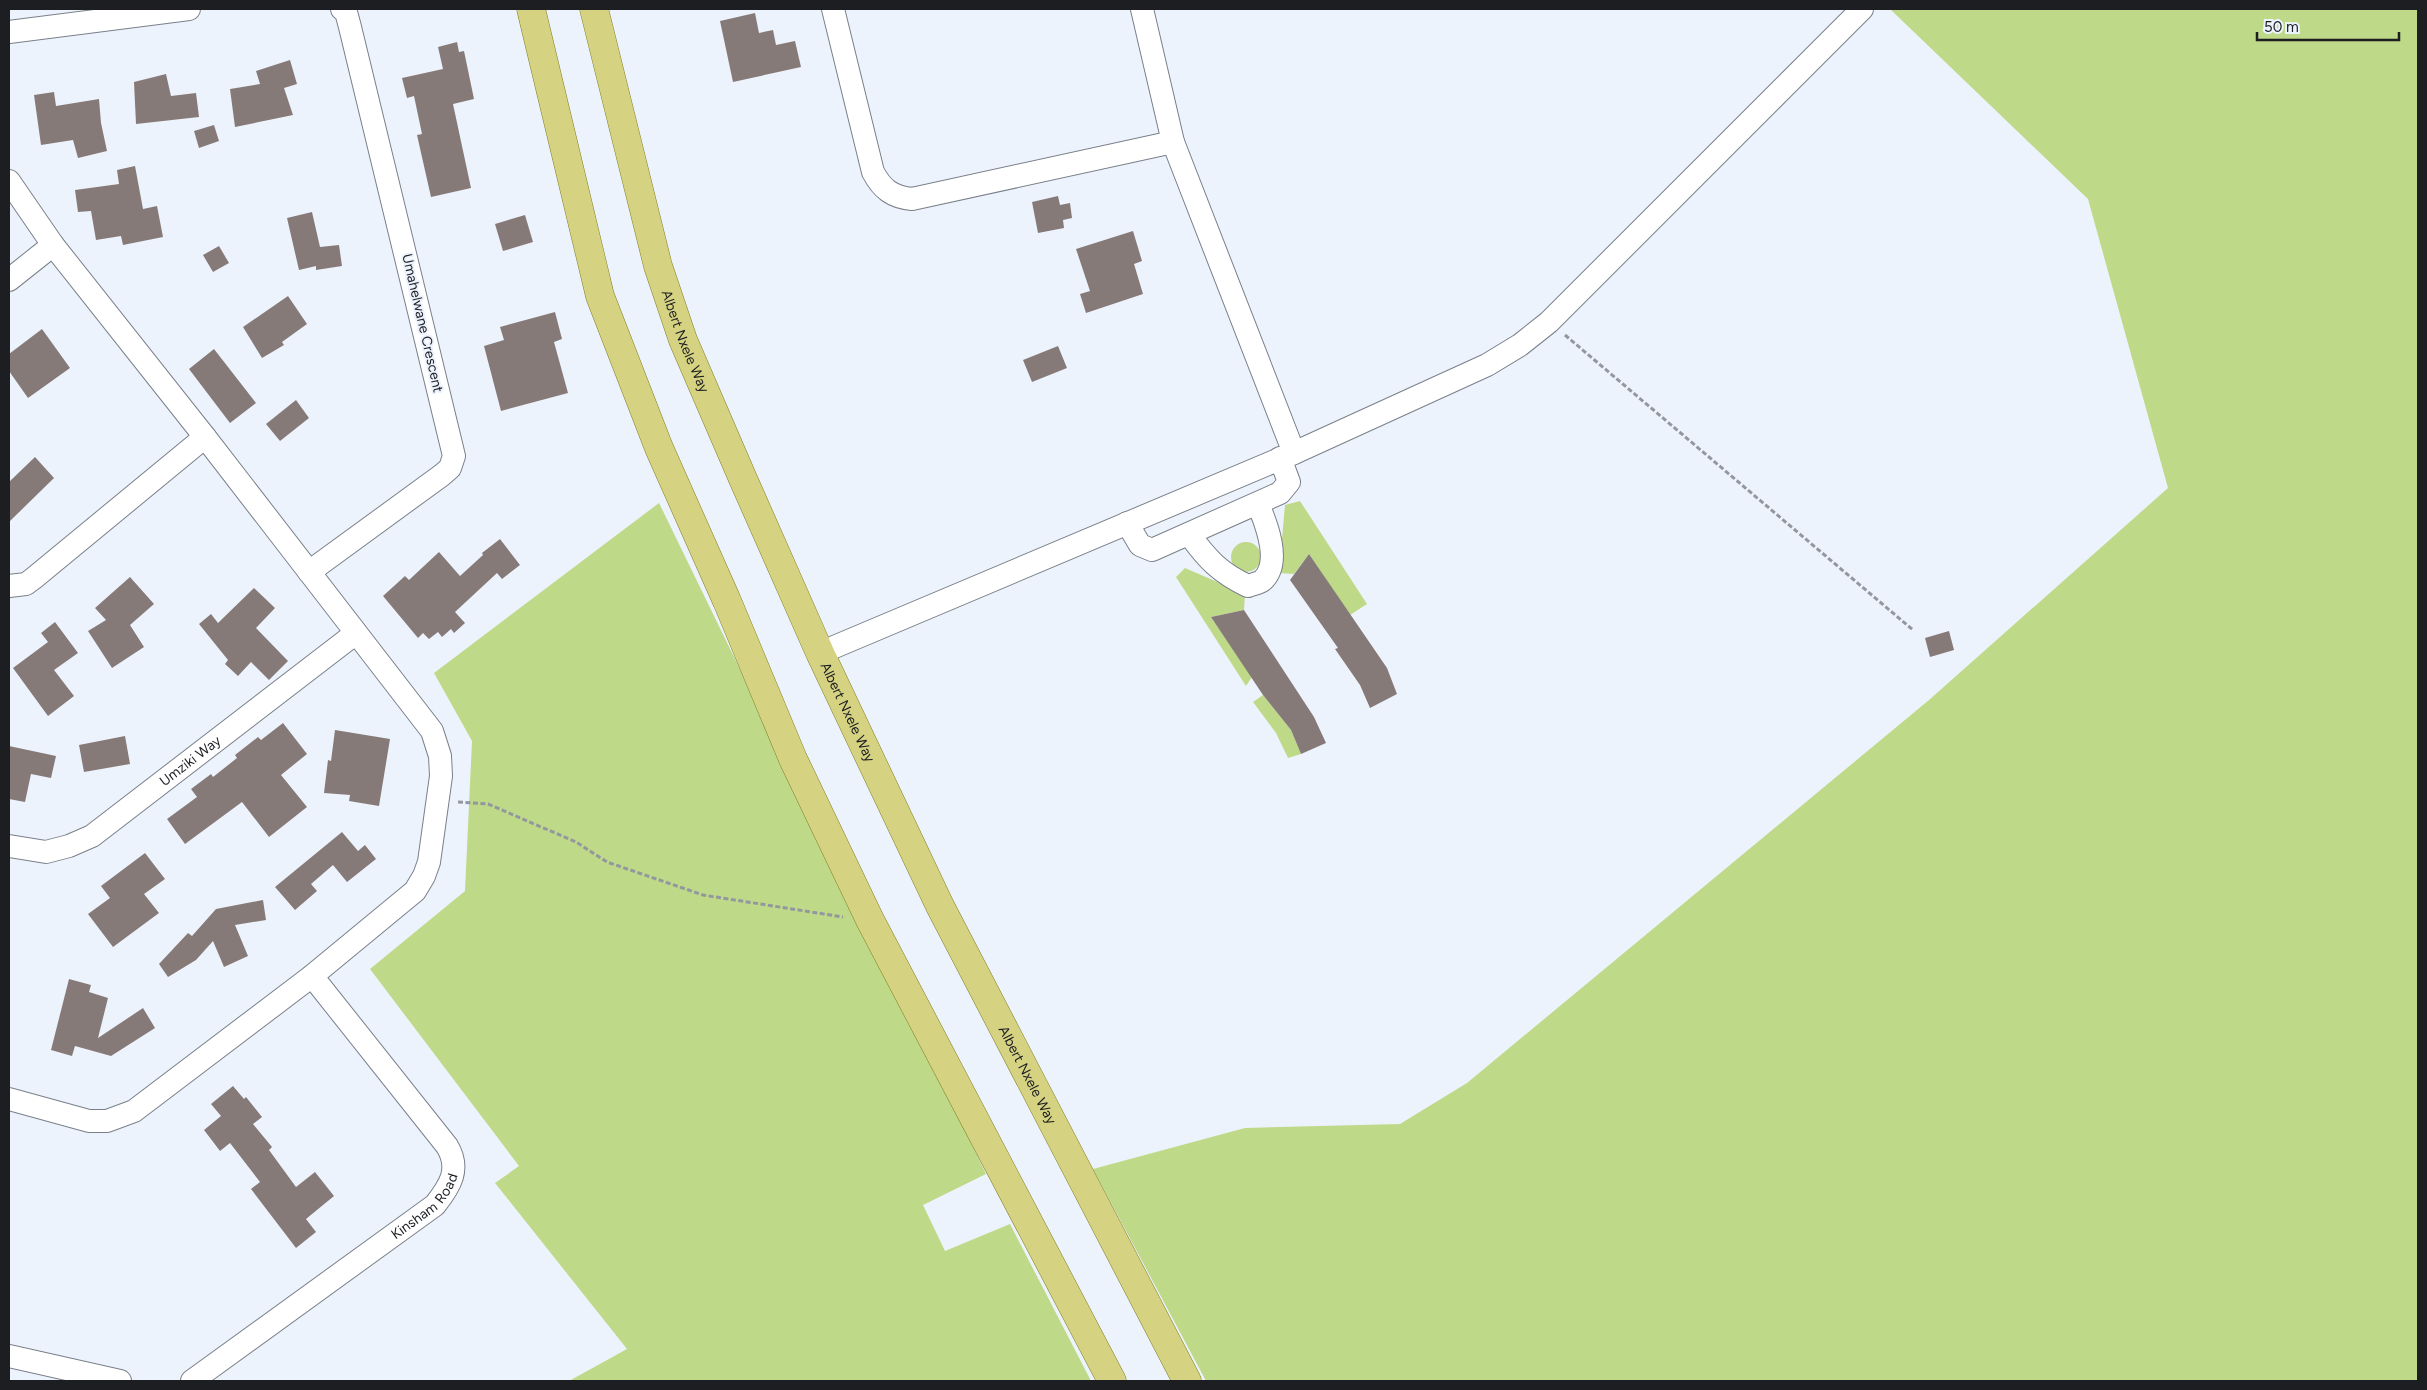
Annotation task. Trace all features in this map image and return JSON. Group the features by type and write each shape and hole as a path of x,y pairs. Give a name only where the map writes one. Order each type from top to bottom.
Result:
{"main road":[{"path":"531,9 600,296 659,448 727,601 793,759 870,920 1112,1381"},
{"name":"Albert Nxele Way","path":"594,9 640,200 658,266 683,340 820,652 940,906 1187,1381"}],"street":[{"path":"9,32 189,9"},
{"name":"Umahelwane Crescent","path":"309,572 442,475 450,468 454,456 353,37 346,12 342,9"},
{"path":"833,9 872,172 889,193 901,198 912,199 1173,142"},
{"path":"1127,523 1140,545 1152,550 1258,504 1280,493 1289,482 1287,455 1173,142 1142,9"},
{"path":"820,652 1287,455 1487,366 1520,345 1549,322 1862,9"},
{"path":"9,181 52,245 205,437 432,731 440,756 441,776 429,862 424,876 415,891 312,976 134,1111 121,1118 107,1121 89,1121 9,1099"},
{"path":"9,280 52,245"},
{"path":"9,586 26,584 34,578 205,437"},
{"path":"1189,534 1209,562 1232,578 1248,586 1262,581 1270,571 1271,551 1269,530 1258,504"},
{"name":"Umziki Way","path":"9,846 46,852 69,846 92,836 356,633"},
{"name":"Kinsham Road","path":"192,1381 436,1205 452,1181 455,1169 452,1153 312,976"},
{"path":"9,1356 120,1381"}],"path":[{"path":"1549,322 1913,630"},
{"path":"438,801 488,804 576,842 607,862 703,895 870,920"}],"green space":[{"path":"1890,9 2418,9 2418,1381 1206,1381 1093,1169 1245,1128 1400,1124 1467,1083 1929,700 2168,488 2088,199"},
{"path":"1300,501 1367,604 1350,615 1309,554 1294,574 1279,573 1285,505"},
{"path":"659,503 986,1174 923,1205 945,1251 1010,1224 1091,1381 569,1381 627,1349 495,1183 519,1166 370,969 465,891 472,741 434,673"},
{"path":"1246,542 1252,543 1260,551 1260,563 1252,571 1246,572 1240,571 1232,563 1231,557 1232,551 1240,543"},
{"path":"1185,568 1245,594 1244,610 1211,617 1252,677 1246,686 1176,577"},
{"path":"1263,695 1291,730 1301,754 1288,758 1276,733 1253,702"}],"building":[{"path":"755,13 759,33 773,30 776,45 795,41 801,67 733,82 720,21"},
{"path":"457,42 459,52 464,51 474,99 453,104 471,188 431,197 417,135 422,134 414,96 407,98 402,78 443,69 438,47"},
{"path":"290,60 297,84 284,88 293,115 235,127 230,89 260,84 256,71"},
{"path":"166,74 171,96 196,93 199,117 136,124 134,82"},
{"path":"54,92 56,106 99,99 101,123 107,151 78,158 73,140 41,145 34,95"},
{"path":"214,125 219,141 199,148 194,131"},
{"path":"135,166 143,209 157,206 163,237 123,245 121,236 96,240 91,211 78,212 75,190 119,184 117,170"},
{"path":"1058,196 1060,205 1070,203 1072,218 1063,220 1064,228 1038,233 1032,202"},
{"path":"312,212 320,247 339,245 342,266 316,270 316,266 299,270 287,218"},
{"path":"525,215 533,242 503,251 495,224"},
{"path":"1133,231 1142,261 1134,264 1143,294 1086,313 1080,294 1090,291 1076,249"},
{"path":"219,246 229,263 213,272 203,255"},
{"path":"288,296 307,324 282,342 284,345 262,358 243,327"},
{"path":"555,312 562,339 554,342 568,393 501,411 484,346 504,340 500,327"},
{"path":"42,329 70,368 28,398 9,371 9,354"},
{"path":"1058,346 1067,368 1032,382 1023,360"},
{"path":"214,349 256,403 230,423 189,369"},
{"path":"296,400 309,418 280,441 266,424"},
{"path":"35,457 54,478 9,522 9,482"},
{"path":"500,539 520,565 502,579 497,573 455,612 465,623 454,633 451,629 442,637 438,632 429,639 423,633 418,638 383,596 405,576 409,580 439,552 460,576 483,555 482,553"},
{"path":"1309,554 1387,668 1397,694 1370,708 1360,685 1335,649 1338,648 1290,580"},
{"path":"130,577 154,604 130,625 144,647 112,668 88,631 106,620 95,608"},
{"path":"254,588 275,608 256,628 288,661 269,680 251,662 238,676 225,664 228,660 199,624 211,614 218,623"},
{"path":"1244,610 1314,717 1326,743 1301,754 1291,730 1263,695 1211,617"},
{"path":"55,622 78,653 54,670 74,696 48,716 13,668 48,642 41,633"},
{"path":"1949,631 1954,650 1930,657 1925,638"},
{"path":"283,723 307,754 281,775 307,807 269,837 242,802 185,844 167,819 197,797 191,789 211,774 213,777 237,758 235,755 258,737 261,740"},
{"path":"335,730 390,739 379,806 349,801 350,795 324,793 328,760 331,761"},
{"path":"125,736 130,764 84,772 79,745"},
{"path":"9,746 56,756 51,778 31,774 25,802 9,799"},
{"path":"342,832 358,851 365,845 376,859 347,882 333,865 311,884 317,891 295,910 275,887"},
{"path":"145,853 165,879 144,894 159,913 113,947 88,914 110,898 101,886"},
{"path":"263,900 266,920 235,925 248,956 224,967 213,941 196,960 168,977 159,964 188,933 192,936 216,909"},
{"path":"69,979 91,985 89,992 108,998 98,1038 143,1008 155,1028 111,1056 75,1046 72,1056 51,1050"},
{"path":"233,1086 244,1099 246,1097 262,1117 253,1124 272,1147 269,1150 296,1187 315,1172 334,1196 306,1219 316,1232 296,1248 251,1189 260,1182 230,1143 220,1151 204,1130 221,1116 211,1104"}]}
